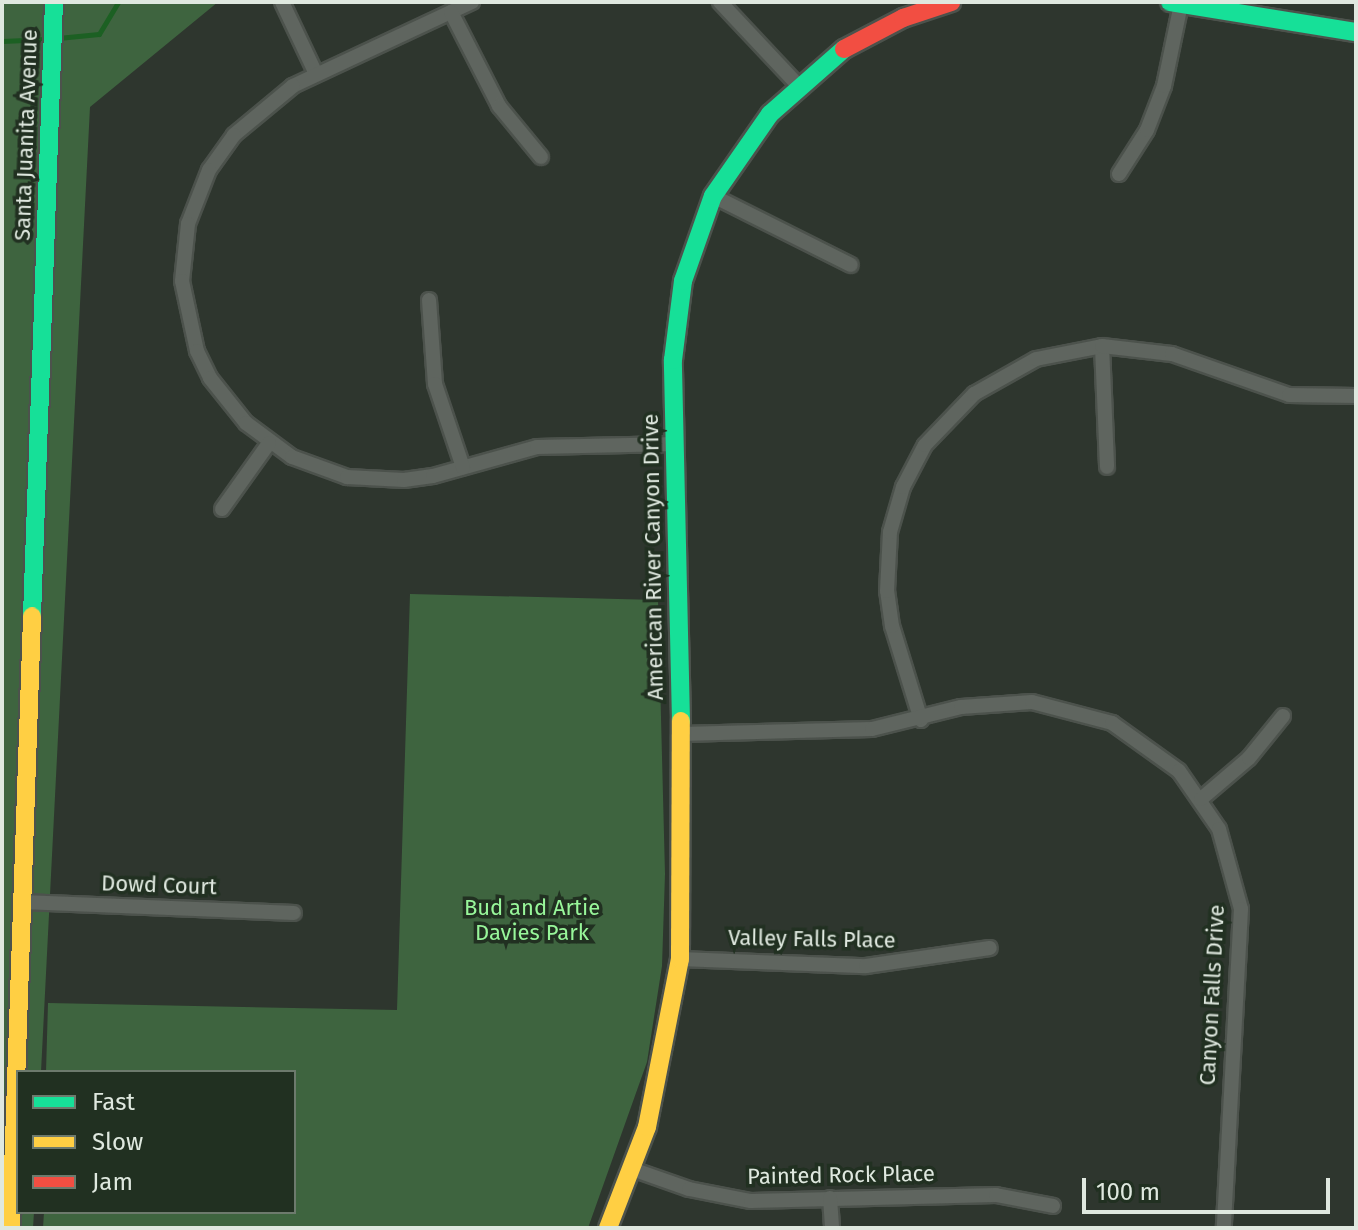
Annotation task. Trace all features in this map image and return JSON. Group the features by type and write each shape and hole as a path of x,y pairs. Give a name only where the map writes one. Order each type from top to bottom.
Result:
{"street":[{"path":"282,2 316,74"},
{"path":"472,2 316,74 252,116 217,158 196,196 183,252 185,310 197,351 226,401 269,443 319,469 375,480 419,478 537,447 675,444"},
{"path":"720,2 798,85"},
{"name":"American River Canyon Drive","path":"608,1228 632,1169 662,1071 680,959 681,734 675,444 676,320 690,256 713,196 753,134 798,85 879,29 951,2"},
{"path":"1119,174 1147,130 1164,86 1175,3 1356,32"},
{"name":"Santa Juanita Avenue","path":"17,1070 54,10"},
{"path":"451,12 499,106 541,157"},
{"path":"713,196 851,265"},
{"path":"429,300 435,384 463,467"},
{"path":"1102,346 1107,467"},
{"path":"921,720 892,626 886,579 890,532 913,465 956,409 993,380 1047,356 1102,346 1172,354 1289,395 1356,396"},
{"path":"222,509 269,443"},
{"name":"Canyon Falls Drive","path":"681,734 872,729 996,702 1032,702 1090,714 1152,747 1201,799 1228,851 1241,909 1223,1176 1224,1228"},
{"path":"1201,799 1249,758 1283,716"},
{"name":"Dowd Court","path":"23,902 294,913"},
{"name":"Valley Falls Place","path":"680,959 866,966 990,948"},
{"name":"Santa Juanita Avenue","path":"11,1228 16,1092"},
{"name":"Painted Rock Place","path":"632,1169 719,1196 782,1202 830,1198 996,1195 1053,1206"},
{"path":"830,1198 832,1228"}],"green space":[{"path":"2,2 218,2 90,107 41,1070 16,1070 16,1214 34,1214 33,1228 2,1228"},
{"name":"Bud and Artie Davies Park","path":"410,594 658,600 665,874 662,966 647,1062 588,1228 43,1228 44,1214 296,1214 296,1070 46,1070 48,1003 397,1010"}],"waterway":[{"path":"58,38 99,34 118,2"},
{"path":"2,41 48,39"}],"traffic: fast":[{"path":"32,616 54,2"},
{"path":"1170,2 1356,32"},
{"path":"681,721 673,360 683,281 713,196 770,114 844,49"}],"traffic: slow":[{"path":"16,1070 32,616"},
{"path":"608,1228 647,1127 680,959 681,721"},
{"path":"11,1228 16,1082"}],"traffic: jam":[{"path":"844,49 903,18 951,2"}]}
